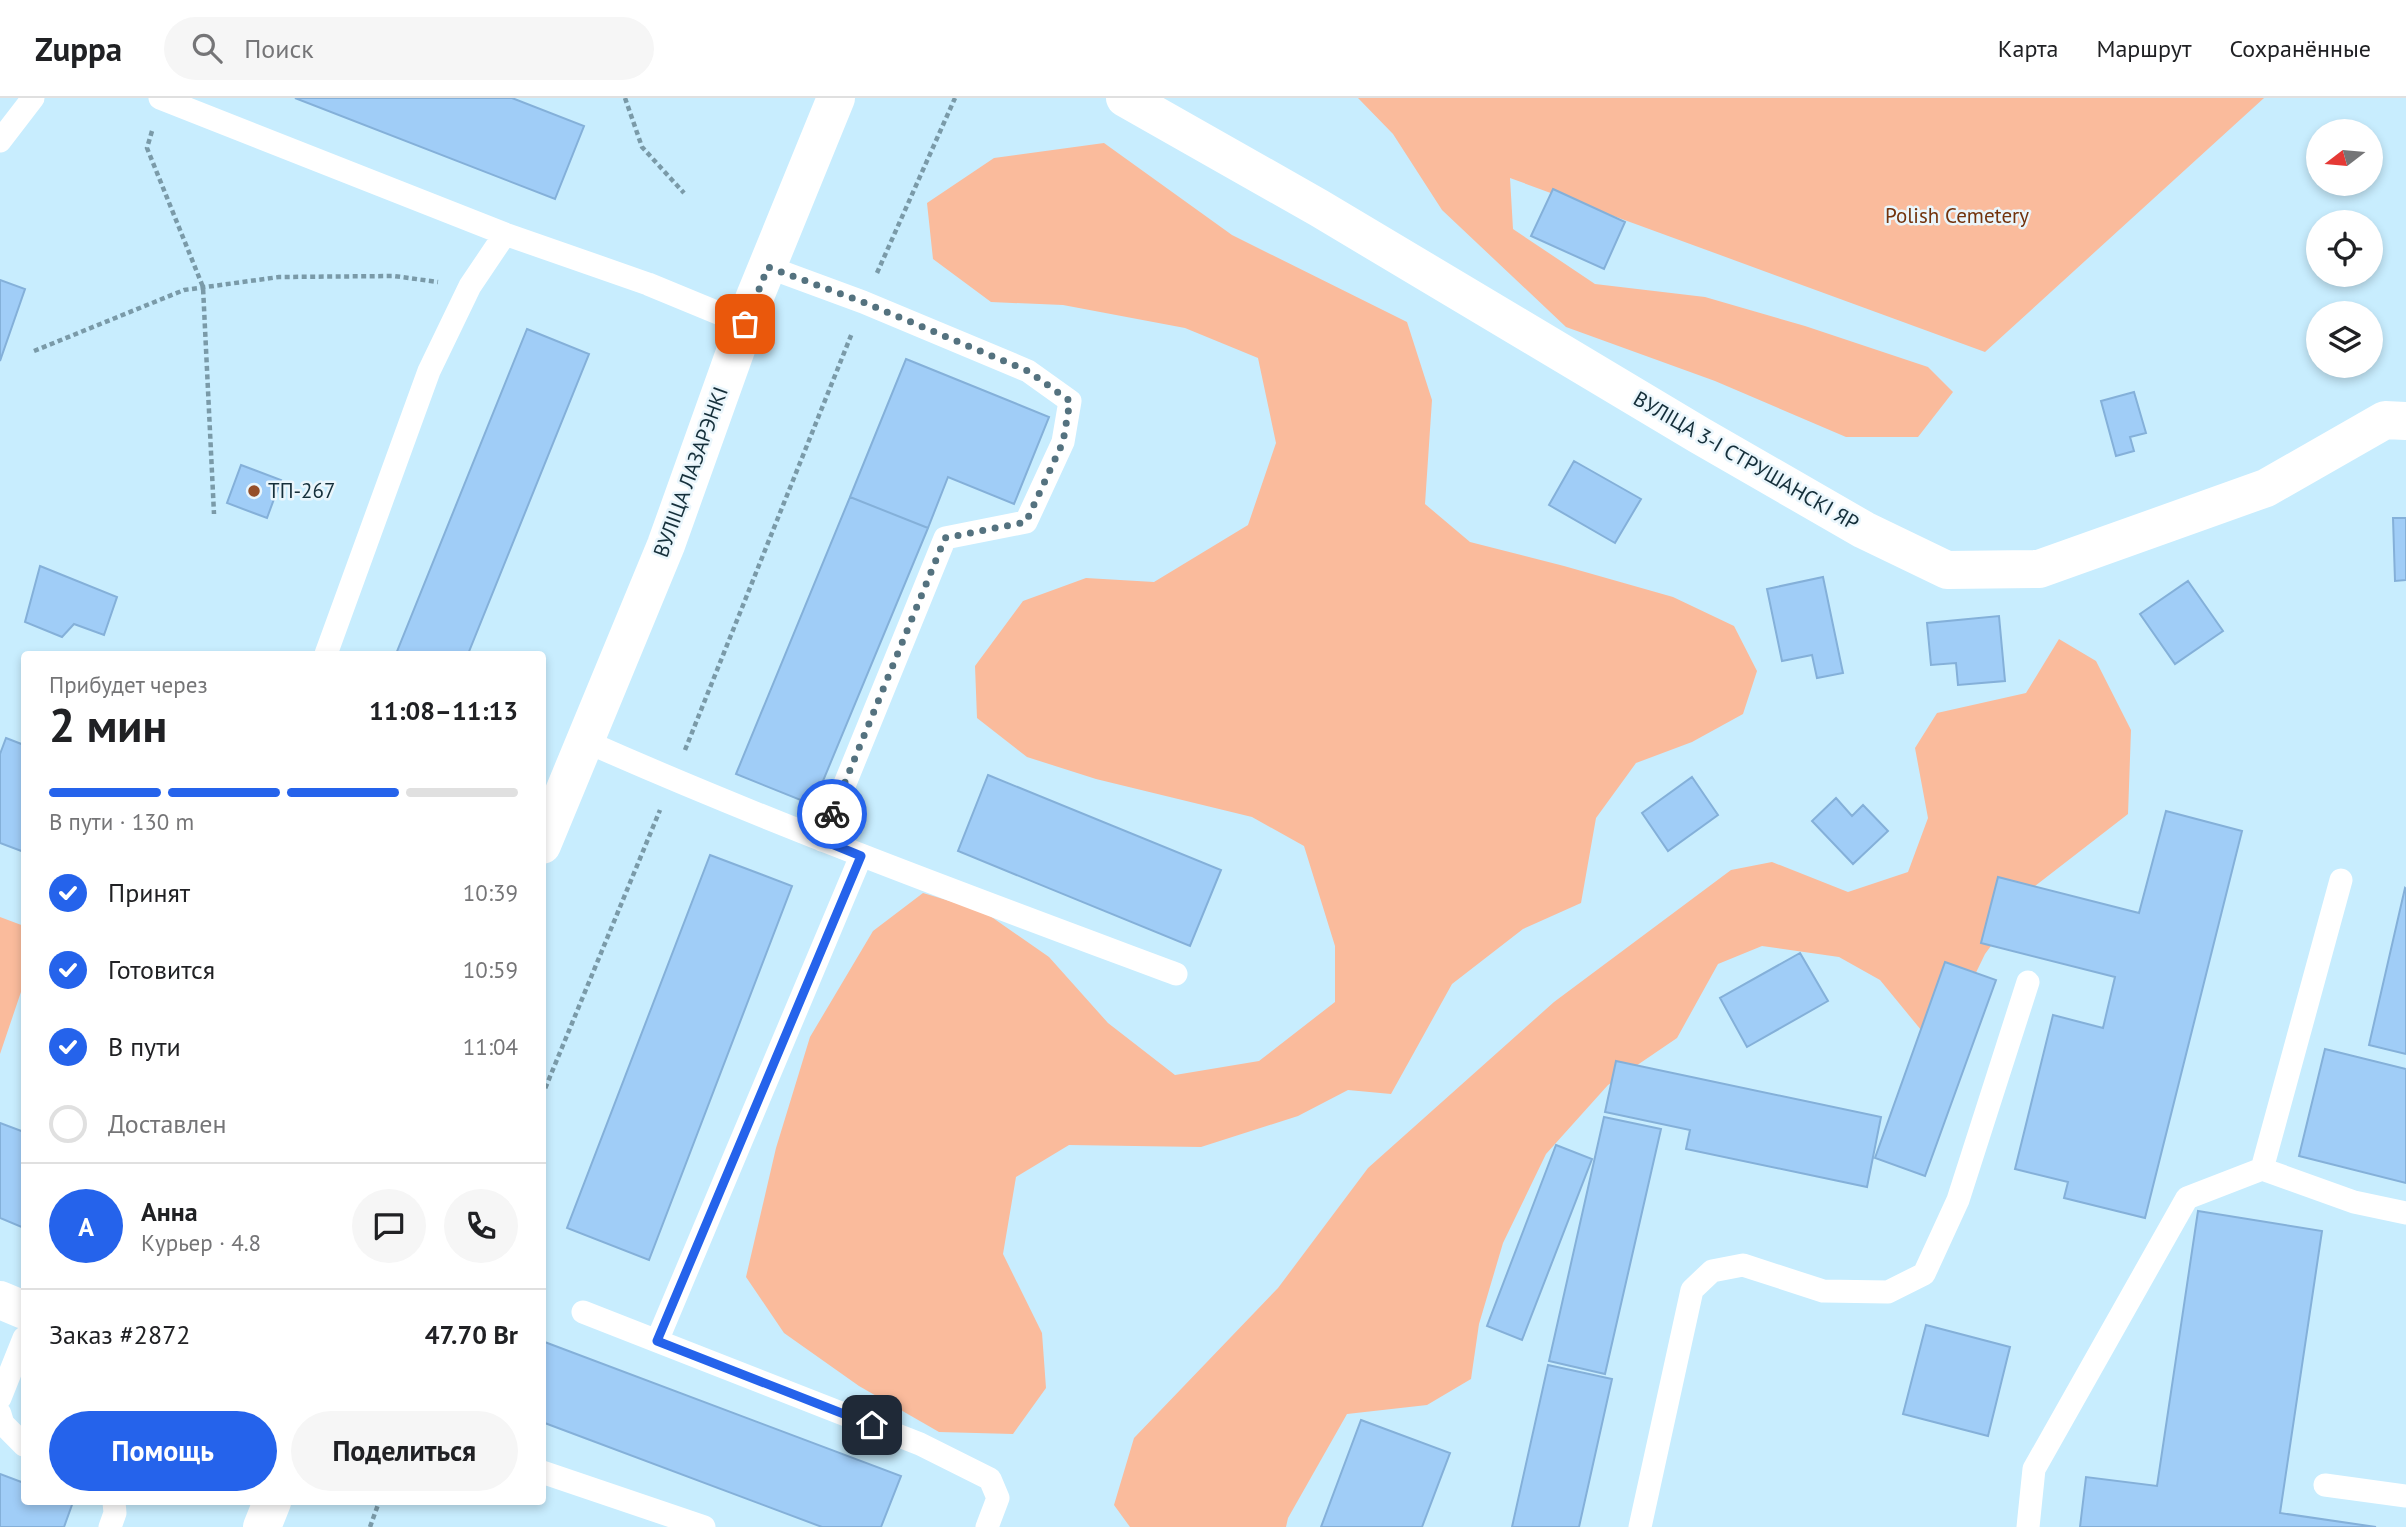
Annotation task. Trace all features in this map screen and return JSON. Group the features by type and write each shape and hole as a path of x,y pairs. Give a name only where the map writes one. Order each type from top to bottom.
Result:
{"street":[{"name":"ВУЛІЦА ЛАЗАРЭНКІ","path":"546,835 666,545 745,324 836,98"},
{"name":"ВУЛІЦА 3-І СТРУШАНСКІ ЯР","path":"1125,98 1320,208 1699,435 1864,530 1947,570 2039,569 2266,488 2385,419 2406,421"},
{"path":"0,1300 21,1309"},
{"path":"262,1527 271,1505"}],"lane":[{"path":"0,141 33,98"},
{"path":"161,98 505,234 648,284 745,324"},
{"path":"327,651 429,371 470,286 505,234"},
{"path":"768,267 863,302 1028,371 1070,401 1063,442 1026,522 945,538 822,840"},
{"path":"585,741 673,780 861,856 1177,974"},
{"path":"657,1341 861,856"},
{"path":"2262,1168 2342,880"},
{"path":"1640,1527 1692,1290 1712,1270 1743,1265 1823,1290 1888,1292 1924,1274 1958,1200 2028,982"},
{"path":"2028,1527 2035,1469 2187,1198 2262,1168 2354,1202 2406,1213"},
{"path":"583,1312 920,1444 990,1479 998,1499 987,1527"},
{"path":"0,1398 21,1346"},
{"path":"0,1414 3,1424 21,1442"},
{"path":"546,1473 704,1527"},
{"path":"2325,1485 2406,1496"},
{"path":"110,1527 115,1513 114,1505"}],"path":[{"path":"161,98 147,148 203,287 214,514"},
{"path":"625,98 642,147 684,193"},
{"path":"546,1086 673,780 863,302 955,98"},
{"path":"34,351 184,290 203,287 279,277 394,276 470,286"},
{"path":"370,1527 378,1505"}],"green space":[{"name":"Polish Cemetery","path":"1358,98 2264,98 1985,352 1510,178 1513,229 1595,284 1705,297 1805,326 1928,367 1953,392 1918,437 1846,437 1715,381 1566,327 1442,210 1393,134"},
{"path":"1104,143 1232,235 1407,322 1432,400 1425,504 1470,542 1673,597 1734,626 1757,671 1743,714 1692,742 1636,763 1596,818 1581,903 1523,929 1452,984 1391,1094 1348,1090 1298,1116 1201,1147 1069,1145 1016,1177 1003,1254 1042,1333 1046,1388 1013,1434 939,1432 859,1386 784,1333 746,1277 776,1148 810,1037 873,931 923,893 983,911 1049,957 1108,1023 1175,1075 1259,1061 1335,1002 1335,946 1304,846 1252,817 1096,779 1027,757 977,718 975,666 1023,601 1086,578 1154,582 1248,525 1276,443 1258,358 1185,328 1063,305 991,302 933,259 927,203 994,158"},
{"path":"2059,639 2096,661 2131,730 2128,814 2035,886 1985,954 1955,1016 1926,1036 1880,980 1839,957 1762,946 1718,964 1677,1038 1608,1085 1546,1154 1503,1243 1479,1324 1471,1379 1427,1405 1347,1414 1288,1518 1286,1527 1130,1527 1114,1505 1134,1438 1278,1288 1368,1168 1554,1002 1731,870 1772,862 1848,892 1908,872 1928,818 1915,748 1937,713 2026,693"},
{"path":"0,917 21,925 21,992 0,1054"}],"building":[{"path":"295,98 512,98 584,126 555,199"},
{"path":"1553,189 1625,222 1604,269 1531,236"},
{"path":"0,280 25,289 0,361"},
{"path":"527,329 589,354 469,651 397,651"},
{"path":"906,359 1049,417 1014,504 948,477 928,528 850,497"},
{"path":"2134,392 2146,433 2130,437 2134,451 2116,456 2101,401"},
{"path":"1574,461 1641,499 1615,543 1549,505"},
{"name":"ТП-267","path":"241,465 281,480 267,518 227,503"},
{"path":"850,497 928,528 813,805 736,774"},
{"path":"2393,518 2406,518 2406,580 2395,581"},
{"path":"40,566 117,597 104,635 74,624 62,637 25,622"},
{"path":"1823,577 1843,673 1817,678 1812,655 1782,661 1767,589"},
{"path":"2188,581 2223,631 2175,664 2140,614"},
{"path":"1999,616 2005,681 1958,685 1956,663 1931,665 1927,623"},
{"path":"6,738 21,744 21,851 0,843 0,754"},
{"path":"988,775 1221,870 1190,946 958,851"},
{"path":"1692,777 1718,815 1668,851 1642,813"},
{"path":"1836,798 1852,816 1863,805 1888,831 1853,864 1812,821"},
{"path":"2166,811 2242,831 2145,1218 2064,1198 2068,1182 2015,1169 2053,1015 2103,1028 2115,977 1981,943 1998,877 2139,913"},
{"path":"710,855 792,886 649,1260 567,1228"},
{"path":"2406,889 2406,1054 2369,1045"},
{"path":"1800,953 1828,1001 1747,1047 1720,998"},
{"path":"1945,962 1996,980 1925,1176 1875,1158"},
{"path":"2325,1049 2406,1069 2406,1183 2299,1156"},
{"path":"1616,1061 1881,1117 1867,1187 1686,1149 1690,1130 1605,1112"},
{"path":"1604,1117 1661,1129 1605,1374 1549,1361"},
{"path":"0,1123 21,1131 21,1227 0,1218"},
{"path":"1556,1145 1592,1159 1522,1340 1487,1326"},
{"path":"2198,1211 2322,1231 2280,1513 2376,1527 2080,1527 2086,1477 2157,1486"},
{"path":"1926,1325 2010,1347 1988,1436 1903,1414"},
{"path":"546,1343 901,1476 881,1527 822,1527 546,1424"},
{"path":"1548,1365 1612,1379 1579,1527 1512,1527"},
{"path":"1361,1420 1450,1453 1422,1527 1321,1527"},
{"path":"0,1474 21,1482 21,1505 72,1505 64,1527 0,1527"}],"way so far":[{"path":"745,324 768,267 863,302 1028,371 1070,401 1063,442 1026,522 945,538 832,814"}],"place":[{"name":"ТП-267","path":"254,491"}],"route":[{"path":"832,814 822,840 861,856 657,1341 872,1425"}]}
